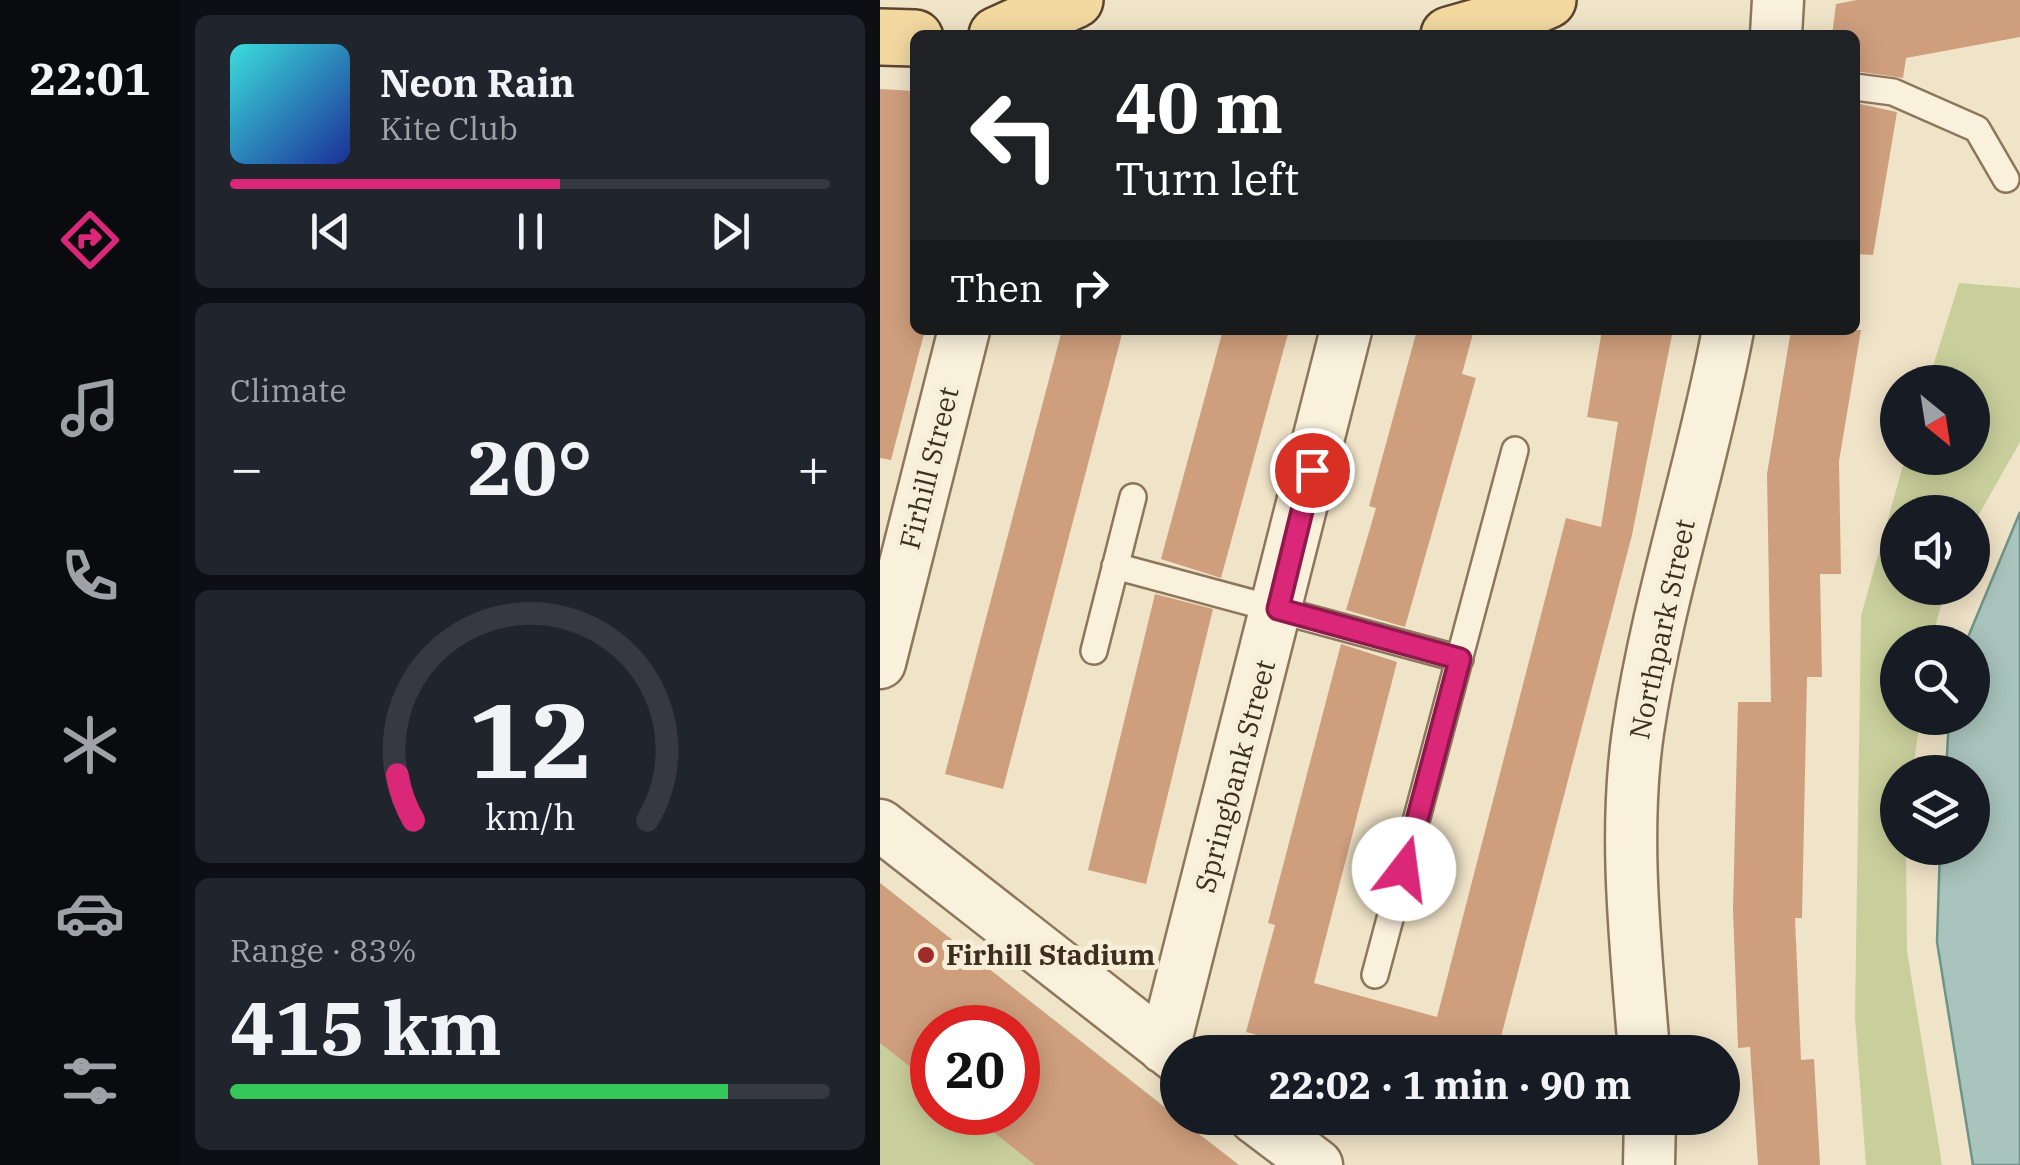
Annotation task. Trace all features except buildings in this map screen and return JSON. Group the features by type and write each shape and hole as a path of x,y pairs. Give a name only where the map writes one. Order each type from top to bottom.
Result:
{"main road":[{"path":"1008,30 1076,0"},
{"path":"1467,30 1548,0"},
{"path":"880,37 910,38"}],"street":[{"path":"1776,30 1778,0"},
{"name":"Firhill Street","path":"880,664 963,335"},
{"name":"Springbank Street","path":"1175,1035 1345,335"},
{"name":"Northpark Street","path":"1643,1035 1634,843 1638,734 1659,620 1727,335"},
{"path":"880,825 1160,1044"},
{"path":"1277,1135 1317,1165"},
{"path":"1648,1165 1649,1135"}],"lane":[{"path":"1860,88 1893,92 1978,129 2006,179"},
{"path":"1375,975 1514,450"},
{"path":"1094,651 1133,497"},
{"path":"1115,566 1460,659"}],"green space":[{"path":"1959,283 2020,288 2020,442 1990,495 1895,495 1900,475 1990,475 1990,365 1933,365"},
{"path":"1880,548 1880,605 1941,605 1936,625 1880,625 1880,735 1918,735 1915,755 1880,755 1880,865 1906,865 1907,951 1942,1165 1866,1165 1855,1018 1861,616"},
{"name":"Firhill Stadium","path":"880,883 1035,1005 910,1005 910,1135 1040,1135 1040,1009 1160,1103 1160,1135 1201,1135 1239,1165 880,1165"}],"water":[{"path":"2020,512 2020,1165 1973,1165 1937,942 1939,865 1990,865 1990,755 1947,755 1948,735 1990,735 1990,625 1973,625 1981,605 1990,605 1990,584"}],"place":[{"name":"Firhill Stadium","path":"926,955"}],"route":[{"path":"1312,470 1278,609 1460,659 1404,869"}]}
